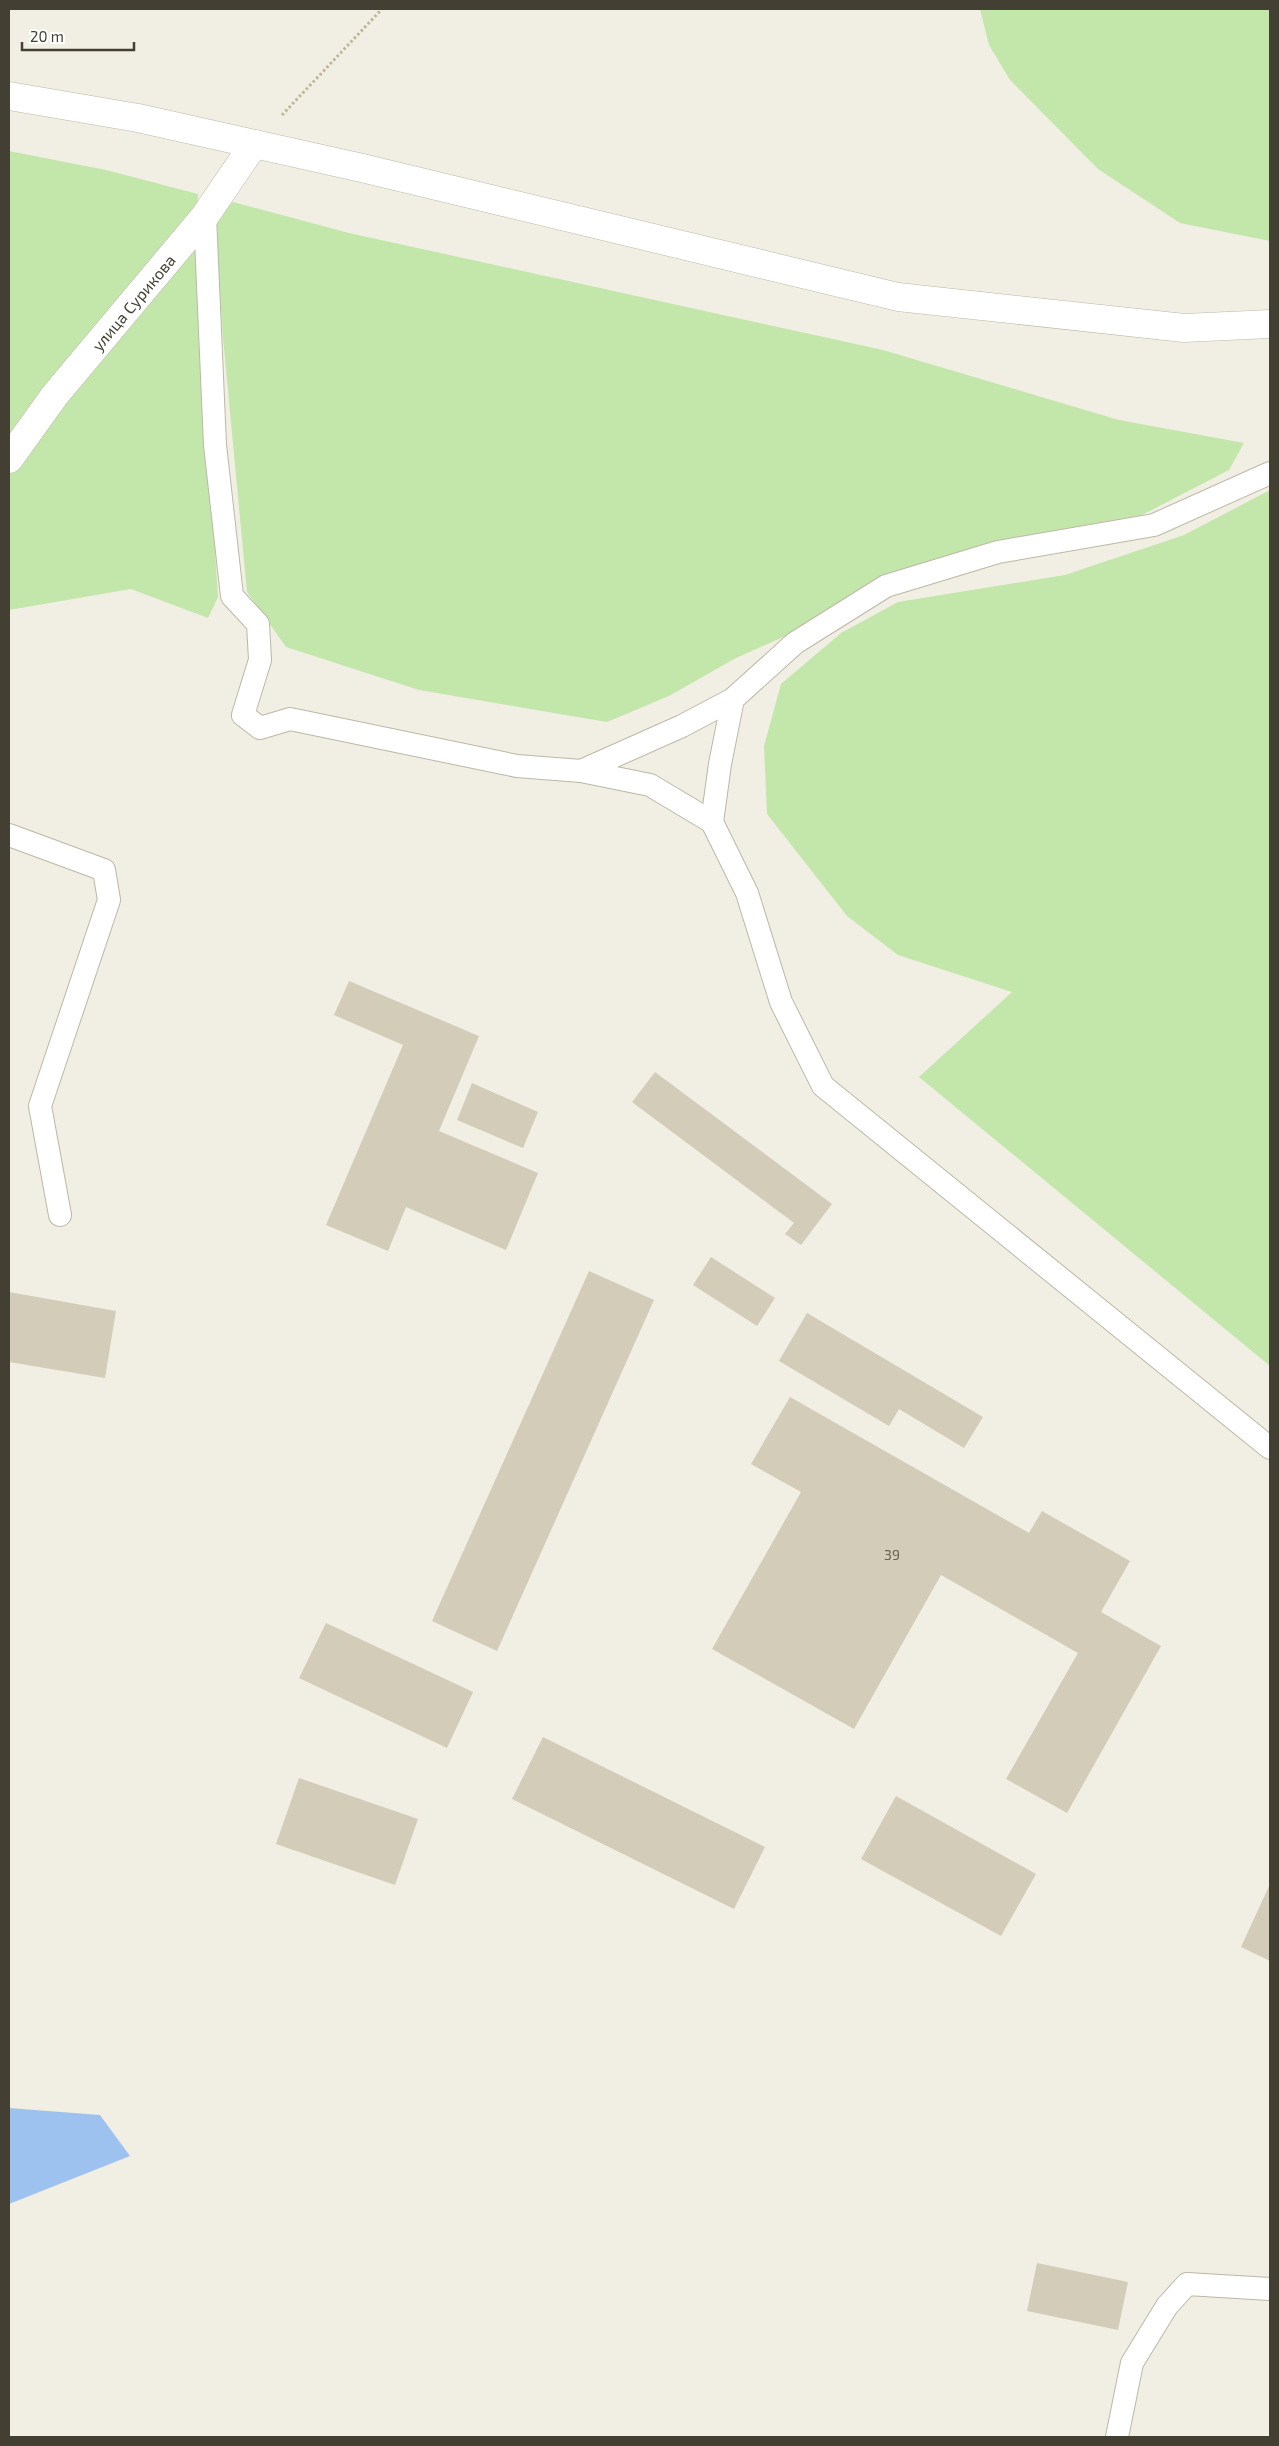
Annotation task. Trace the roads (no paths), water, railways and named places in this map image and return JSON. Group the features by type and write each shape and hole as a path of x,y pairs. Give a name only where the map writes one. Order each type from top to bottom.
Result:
{"street":[{"path":"9,96 138,118 254,144 898,297 1184,328 1270,324"},
{"name":"улица Сурикова","path":"9,459 55,395 205,216 254,144"}],"lane":[{"path":"205,216 215,445 232,596 258,624 260,660 243,715 260,728 290,719 517,766 580,771 650,785 712,822 747,893 781,1002 823,1086 1270,1448"},
{"path":"580,771 682,726 733,700 795,642 886,586 998,552 1154,525 1270,472"},
{"path":"712,822 720,764 733,700"},
{"path":"9,835 104,870 109,900 40,1106 60,1215"},
{"path":"1117,2437 1132,2363 1166,2306 1188,2284 1270,2289"}],"water":[{"path":"9,2108 100,2115 130,2156 9,2204"}]}
